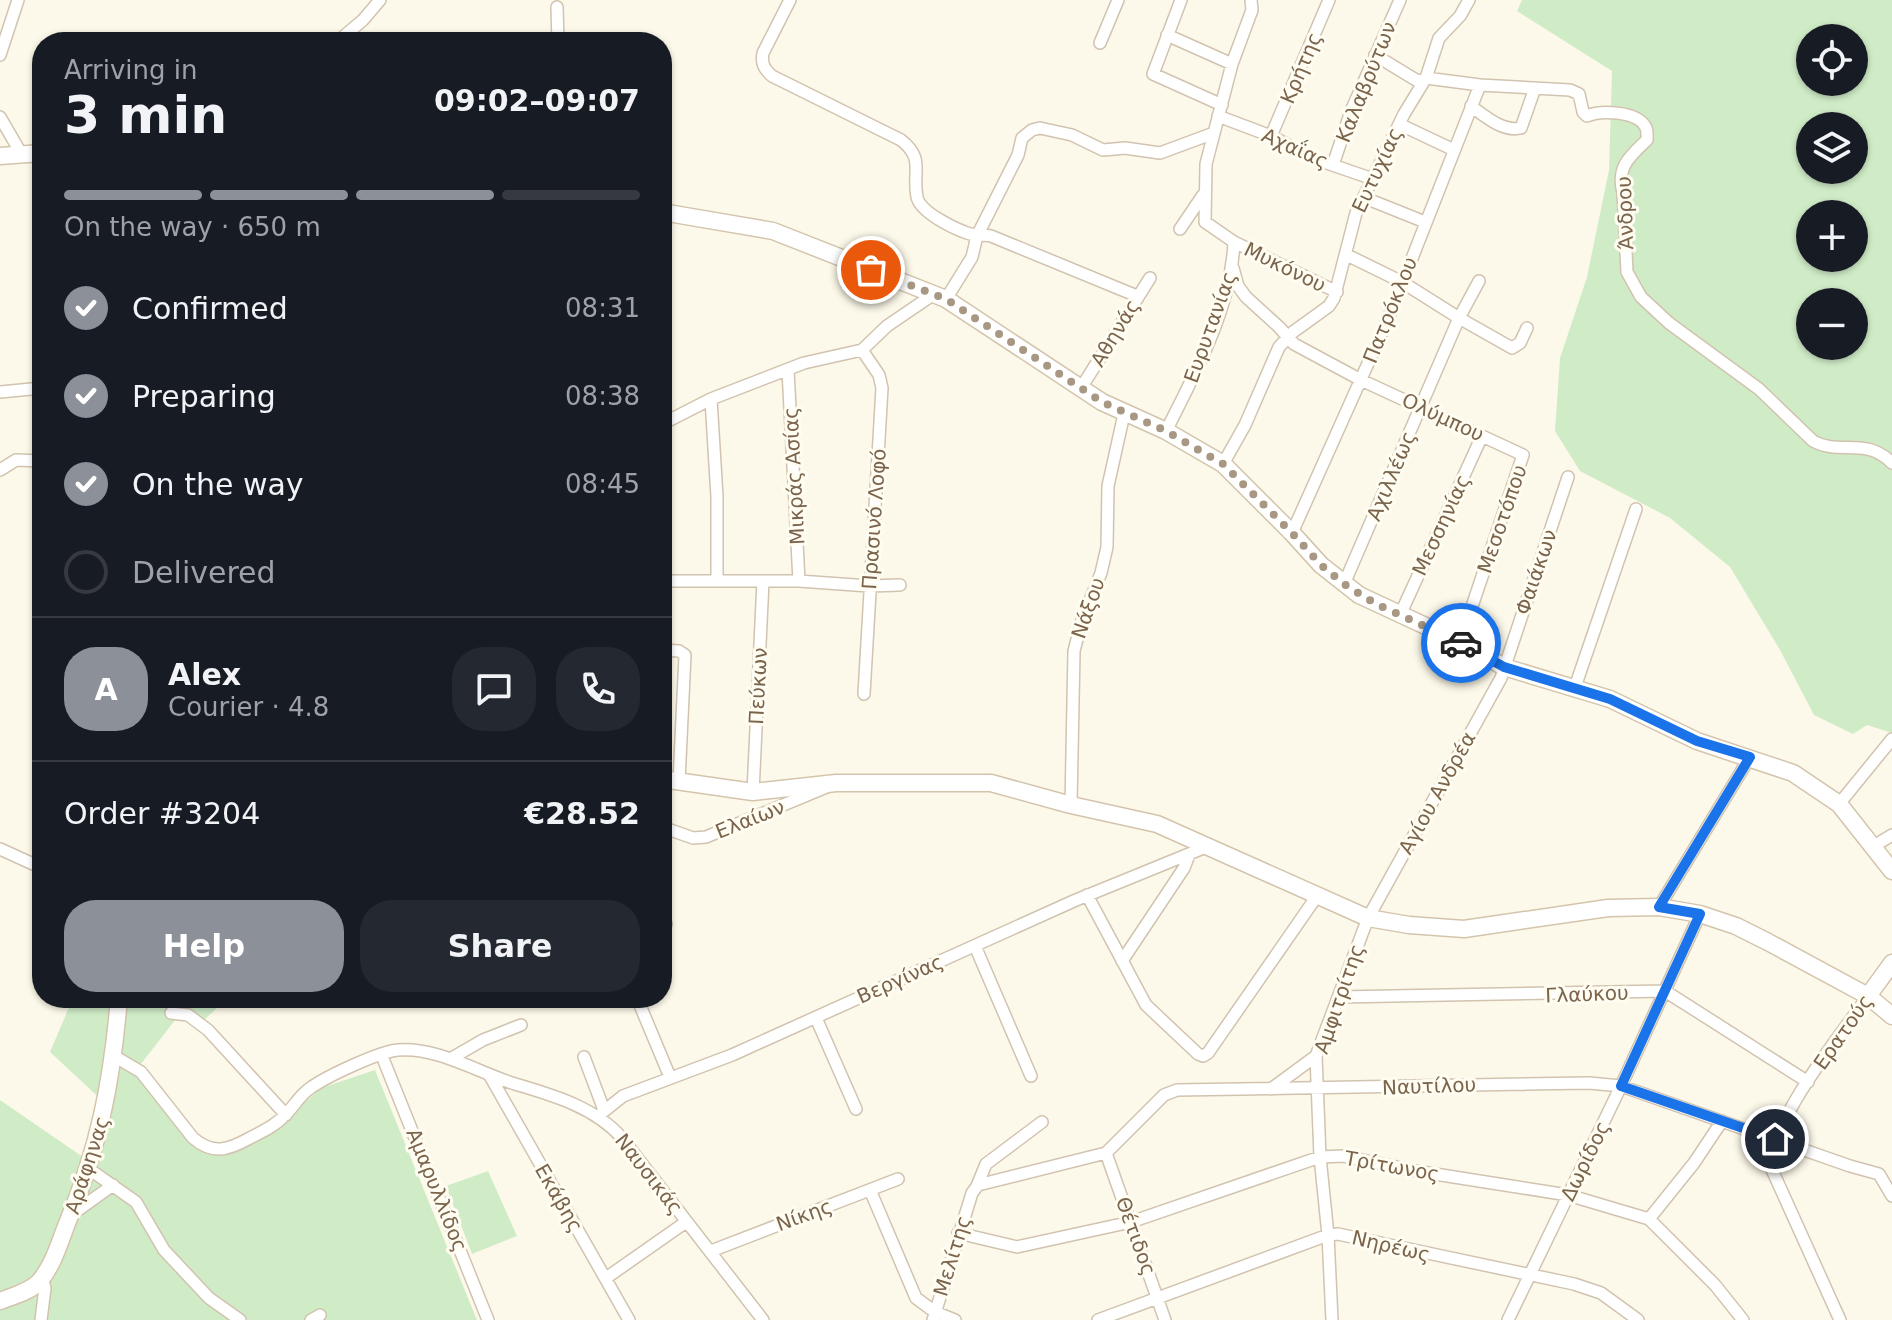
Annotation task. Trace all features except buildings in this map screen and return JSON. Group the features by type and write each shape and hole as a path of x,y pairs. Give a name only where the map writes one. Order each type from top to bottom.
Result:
{"main road":[{"path":"0,156 32,154"},
{"path":"672,214 773,231 940,297 1124,414 1166,431 1223,464 1321,565 1376,604 1460,642 1504,667 1610,699 1697,741 1793,773 1839,804 1892,871"},
{"path":"672,780 753,792 836,783 991,783 1157,824 1368,918 1409,925 1464,929 1608,908 1659,907 1700,914 1736,926 1768,942 1868,996 1892,1016"},
{"name":"Ερατούς","path":"1868,996 1892,963"},
{"name":"Αράφηνας","path":"42,1278 89,1169 107,1100 118,1008"},
{"path":"0,1301 29,1289 42,1278"}],"street":[{"path":"0,55 18,0"},
{"path":"349,32 380,0"},
{"path":"790,0 763,53 761,61 765,70 901,140 915,154 917,197 924,209 965,233 991,236 1137,296"},
{"path":"1100,43 1118,0"},
{"path":"1181,0 1167,35 1232,64"},
{"name":"Ευρυτανίας","path":"1166,431 1215,324 1233,268 1234,242 1205,222 1206,164 1232,64 1251,13 1251,0"},
{"name":"Κρήτης","path":"1271,136 1329,0"},
{"name":"Καλαβρύτων","path":"1333,165 1351,111 1400,0"},
{"name":"Ευτυχίας","path":"1223,464 1245,425 1279,347 1329,306 1337,292 1353,221 1399,124 1426,78 1439,38 1460,16 1469,0"},
{"path":"557,7 558,32"},
{"name":"Αχαΐας","path":"1167,35 1154,69 1155,77 1302,153 1373,179"},
{"name":"Άνδρου","path":"1375,55 1411,79 1422,81 1426,78 1575,91 1581,99 1585,115 1613,112 1646,127 1647,140 1624,162 1620,180 1627,272 1641,297 1669,323 1706,347 1759,389 1813,441 1823,447 1874,449 1892,463"},
{"name":"Πατρόκλου","path":"1292,533 1361,380 1480,85"},
{"path":"1471,106 1504,127 1521,128 1535,88"},
{"path":"0,117 22,155"},
{"path":"1399,124 1454,150"},
{"path":"672,419 711,399 804,363 862,350 887,326 940,297 972,257 977,236 1018,155 1019,143 1032,130 1044,128 1072,135 1103,150 1125,148 1160,153 1214,133"},
{"path":"1180,229 1204,194"},
{"path":"1365,198 1425,222"},
{"name":"Μυκόνου","path":"1234,242 1337,292"},
{"path":"1347,255 1402,282 1512,348 1520,343 1527,328"},
{"name":"Ολύμπου","path":"1233,268 1238,286 1246,297 1287,338 1361,380 1511,447"},
{"name":"Αθηνάς","path":"1081,388 1150,278"},
{"name":"Αχιλλέως","path":"1344,584 1459,318 1479,281"},
{"name":"Πρασινό Λοφό","path":"862,350 879,375 882,388 864,694"},
{"name":"Μικράς Ασίας","path":"788,370 799,581"},
{"path":"0,392 32,389"},
{"path":"711,399 717,497 717,580"},
{"name":"Νάξου","path":"1071,805 1074,651 1107,547 1108,486 1124,414"},
{"name":"Μεσσηνίας","path":"1400,615 1482,436"},
{"name":"Μεσοτόπου","path":"1460,642 1523,459 1521,452 1511,447"},
{"path":"0,470 16,460 32,461"},
{"name":"Φαιάκων","path":"1504,667 1568,477"},
{"path":"1574,690 1636,509"},
{"path":"672,581 900,585"},
{"name":"Πεύκων","path":"753,792 763,581"},
{"path":"672,651 682,652 686,664 672,772"},
{"name":"Αγίου Ανδρέα","path":"1368,918 1501,678 1504,667"},
{"path":"1839,804 1892,739"},
{"path":"1659,907 1750,757"},
{"name":"Ελαίων","path":"672,831 693,838 706,837 836,783"},
{"path":"1874,846 1892,835"},
{"name":"Βεργίνας","path":"601,1113 623,1096 732,1055 1087,895 1206,847"},
{"path":"0,849 32,863"},
{"path":"1122,961 1184,868 1189,855"},
{"path":"1087,895 1146,1005 1203,1056 1317,896"},
{"name":"Δωρίδος","path":"1508,1320 1700,914"},
{"name":"Αμφιτρίτης","path":"1332,1320 1316,1056 1368,918"},
{"path":"975,946 1031,1076"},
{"path":"1665,991 1808,1082"},
{"name":"Γλαύκου","path":"1339,997 1665,991"},
{"name":"Ερατούς","path":"1840,1320 1769,1166 1775,1139 1808,1082 1868,996"},
{"path":"641,1008 670,1077"},
{"path":"171,1013 188,1015 208,1030 286,1115"},
{"path":"816,1018 856,1109"},
{"path":"450,1059 483,1040 521,1025"},
{"path":"360,1063 384,1061 396,1050"},
{"name":"Ναυσικάς","path":"114,1056 141,1072 179,1123 199,1143 224,1149 237,1147 272,1127 308,1089 360,1063 396,1050 417,1051 450,1059 490,1076 601,1113 763,1320"},
{"path":"1270,1089 1316,1056"},
{"path":"584,1057 601,1113"},
{"name":"Αμαρυλλίδος","path":"384,1061 488,1320"},
{"name":"Εκάβης","path":"490,1076 629,1320"},
{"name":"Ναυτίλου","path":"974,1190 1106,1153 1169,1092 1319,1087 1589,1083 1621,1086 1879,1174"},
{"path":"1649,1219 1694,1163 1722,1121"},
{"name":"Μελίτης","path":"934,1316 958,1233 987,1163 1042,1122"},
{"name":"Θέτιδος","path":"1106,1153 1165,1320"},
{"name":"Τρίτωνος","path":"958,1233 1016,1247 1131,1222 1320,1157 1343,1156 1568,1195 1649,1219 1715,1285 1743,1320"},
{"path":"1892,1166 1879,1174 1892,1196"},
{"path":"89,1169 143,1209 164,1250 209,1298 240,1320"},
{"name":"Νίκης","path":"711,1251 898,1179"},
{"path":"71,1215 113,1185"},
{"path":"870,1190 916,1298 934,1316"},
{"path":"606,1278 686,1222"},
{"name":"Νηρέως","path":"1098,1320 1328,1235 1363,1238 1574,1284 1601,1293 1638,1320"},
{"path":"41,1320 45,1288 42,1278"},
{"path":"922,1320 934,1316 955,1320"}],"green space":[{"path":"1522,0 1892,0 1892,733 1867,725 1853,734 1814,715 1780,650 1730,567 1670,518 1580,471 1555,431 1560,358 1587,277 1609,170 1612,71 1517,11"},
{"path":"69,1008 217,1008 203,1021 183,1010 137,1069 199,1148 231,1151 255,1142 277,1127 321,1088 375,1070 477,1320 0,1320 0,1100 96,1166 107,1105 50,1052"},
{"path":"488,1171 517,1236 472,1254 446,1186"}],"way so far":[{"path":"871,270 946,299 1102,402 1166,431 1223,464 1245,483 1321,565 1344,584 1376,604 1461,643"}],"route":[{"path":"1461,643 1504,667 1532,678 1610,699 1697,741 1750,757 1659,907 1700,914 1621,1086 1775,1139"}]}
